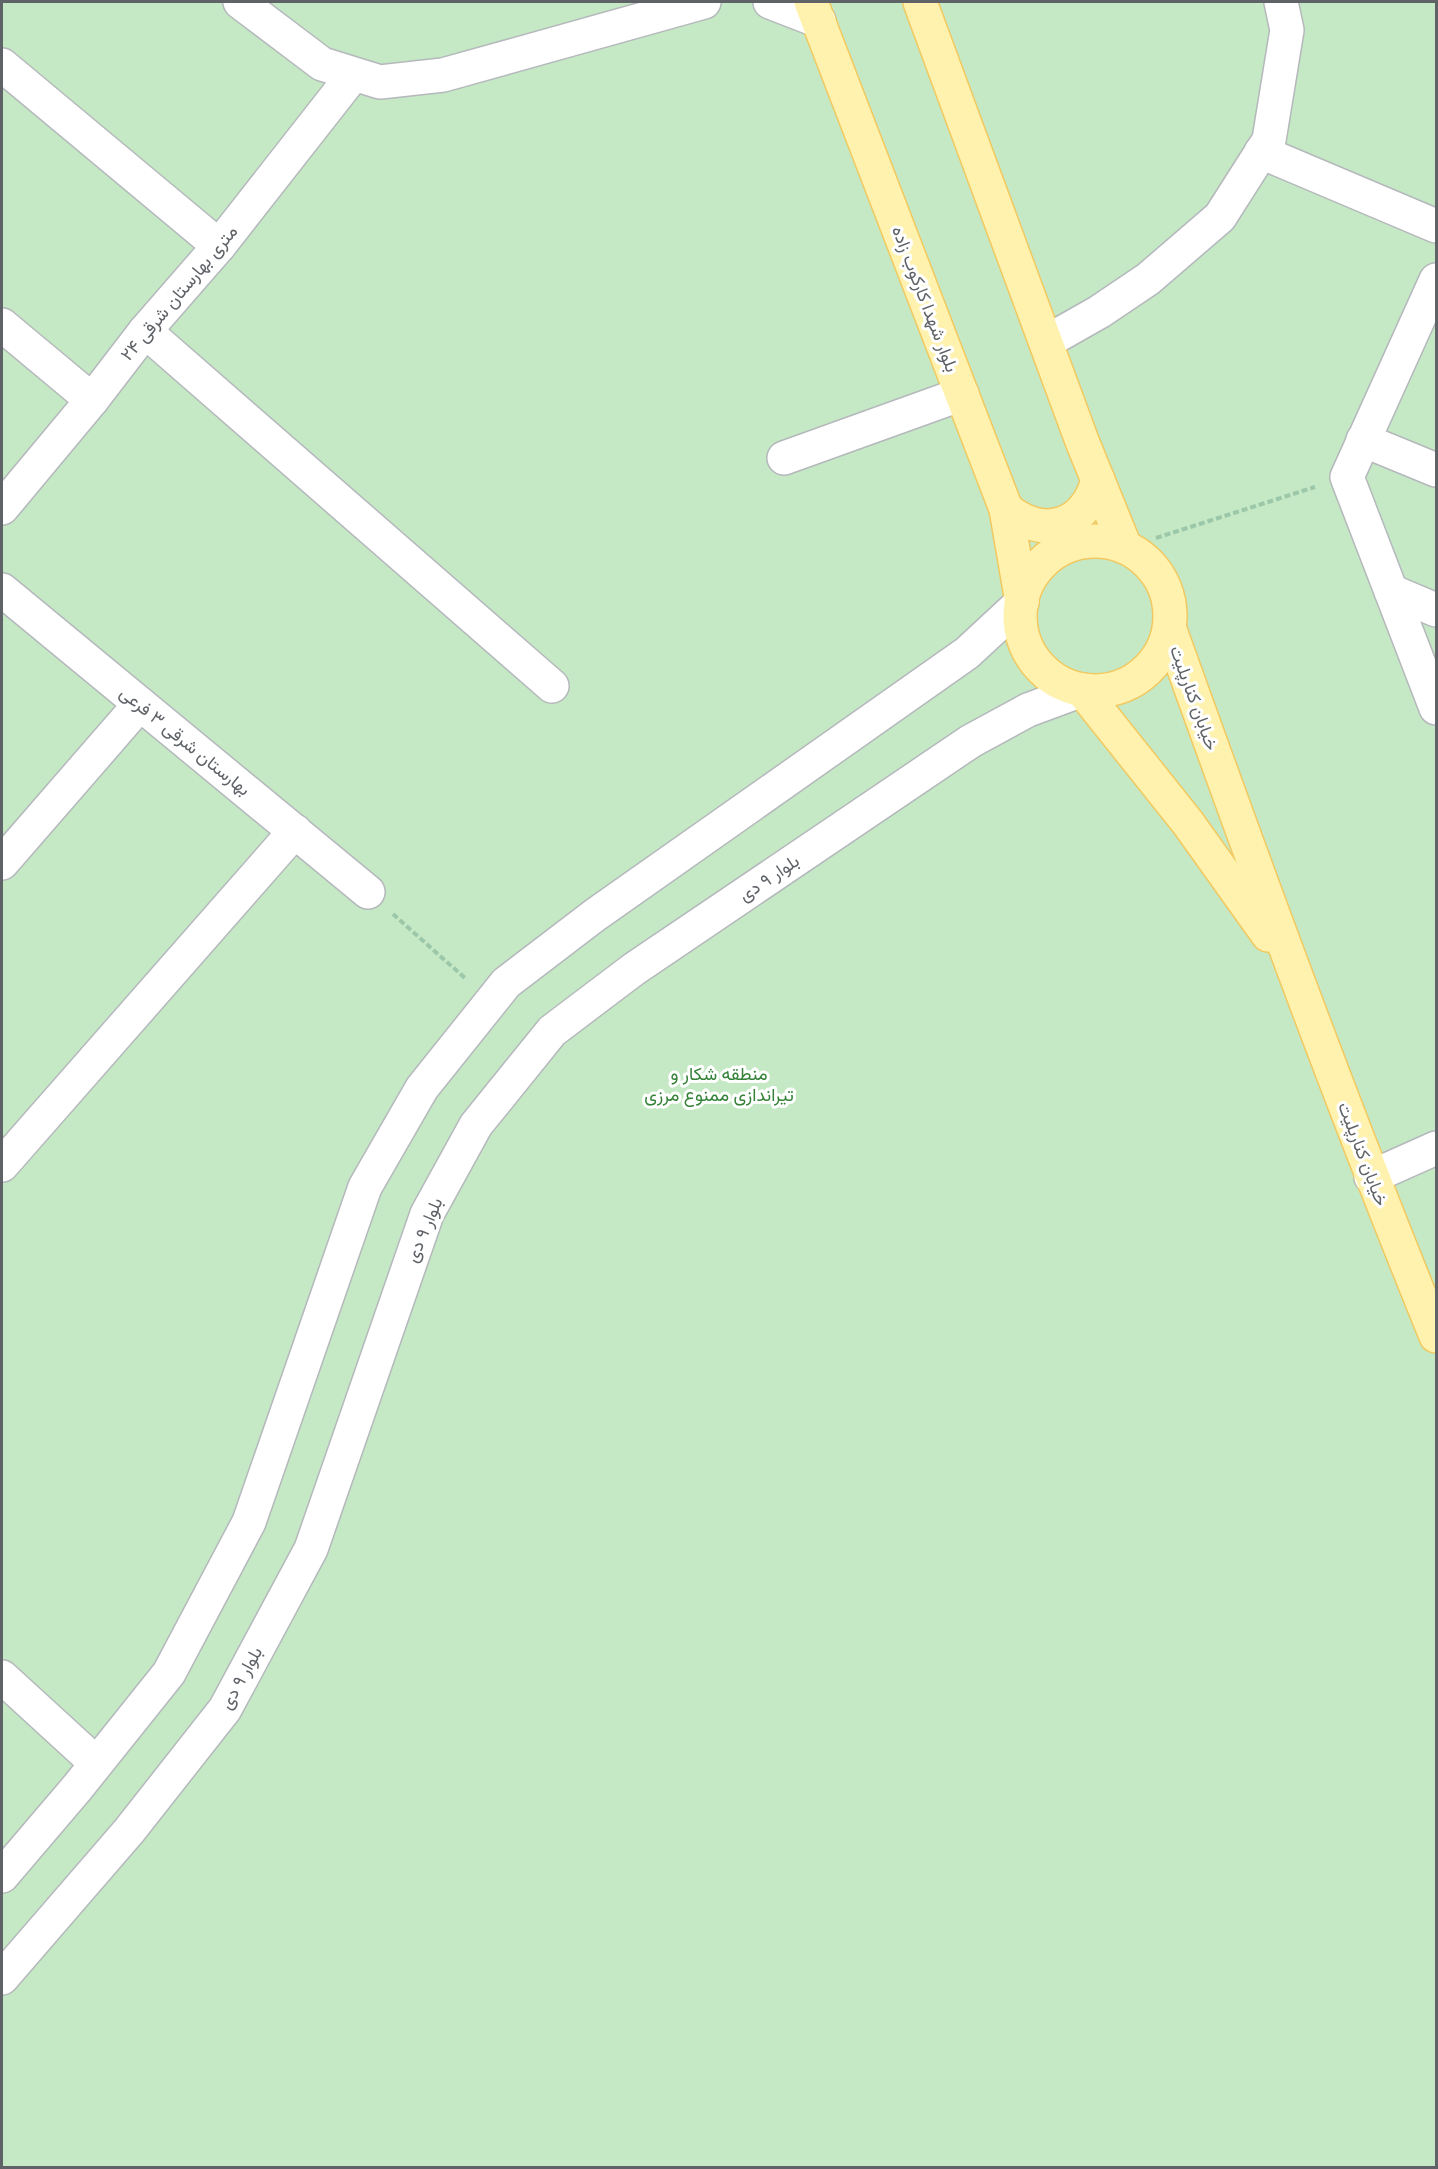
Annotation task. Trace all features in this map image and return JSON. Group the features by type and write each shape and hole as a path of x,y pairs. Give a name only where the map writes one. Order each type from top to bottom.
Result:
{"main road":[{"path":"920,2 1125,547"},
{"name":"بلوار شهدا کارکوب زاده","path":"815,11 1006,509 1022,602"},
{"path":"1006,509 1031,524 1059,525 1074,519 1086,509 1094,495 1098,480"},
{"path":"1092,542 1125,547 1142,557 1156,572 1166,590 1170,610 1170,630 1162,652 1148,670 1129,684 1106,691 1082,690 1064,684 1047,673 1034,658 1024,641 1021,621 1022,602 1029,581 1042,563 1060,550 1092,542"},
{"name":"خیابان کنارپلیت","path":"1170,630 1292,970 1371,1177 1437,1336"},
{"name":"خیابان کنارپلیت","path":"1082,690 1188,823 1292,970"}],"street":[{"path":"240,2 322,64 380,82 443,75 704,2"},
{"path":"770,2 815,11"},
{"path":"1046,342 1099,312 1148,279 1220,217 1269,140 1287,30 1281,2"},
{"path":"2,65 219,246"},
{"name":"۲۴ متری بهارستان شرقی","path":"2,507 92,400 145,331 219,246 353,75"},
{"path":"1261,152 1437,226"},
{"path":"1437,280 1347,477 1437,708"},
{"path":"2,325 92,400"},
{"path":"145,331 552,686"},
{"path":"784,458 962,394"},
{"path":"1364,440 1437,470"},
{"name":"بهارستان شرقی ۳ فرعی","path":"2,590 368,892"},
{"path":"1391,591 1437,610"},
{"path":"2,1876 169,1673 249,1522 365,1187 422,1088 491,1001 506,983 595,915 966,653 1022,602"},
{"name":"بلوار ۹ دی","path":"2,1978 129,1831 225,1709 310,1549 427,1214 476,1125 552,1031 634,969 971,741 1028,710 1082,690"},
{"path":"2,863 140,704"},
{"path":"2,1166 295,831"},
{"path":"1371,1177 1437,1148"},
{"path":"2,1677 96,1763"}],"path":[{"path":"1125,547 1347,477"},
{"path":"368,892 491,1001"}],"green space":[{"name":"منطقه شکار و تیراندازی ممنوع مرزی","path":"2,2 1436,2 1436,2167 2,2167"}]}
